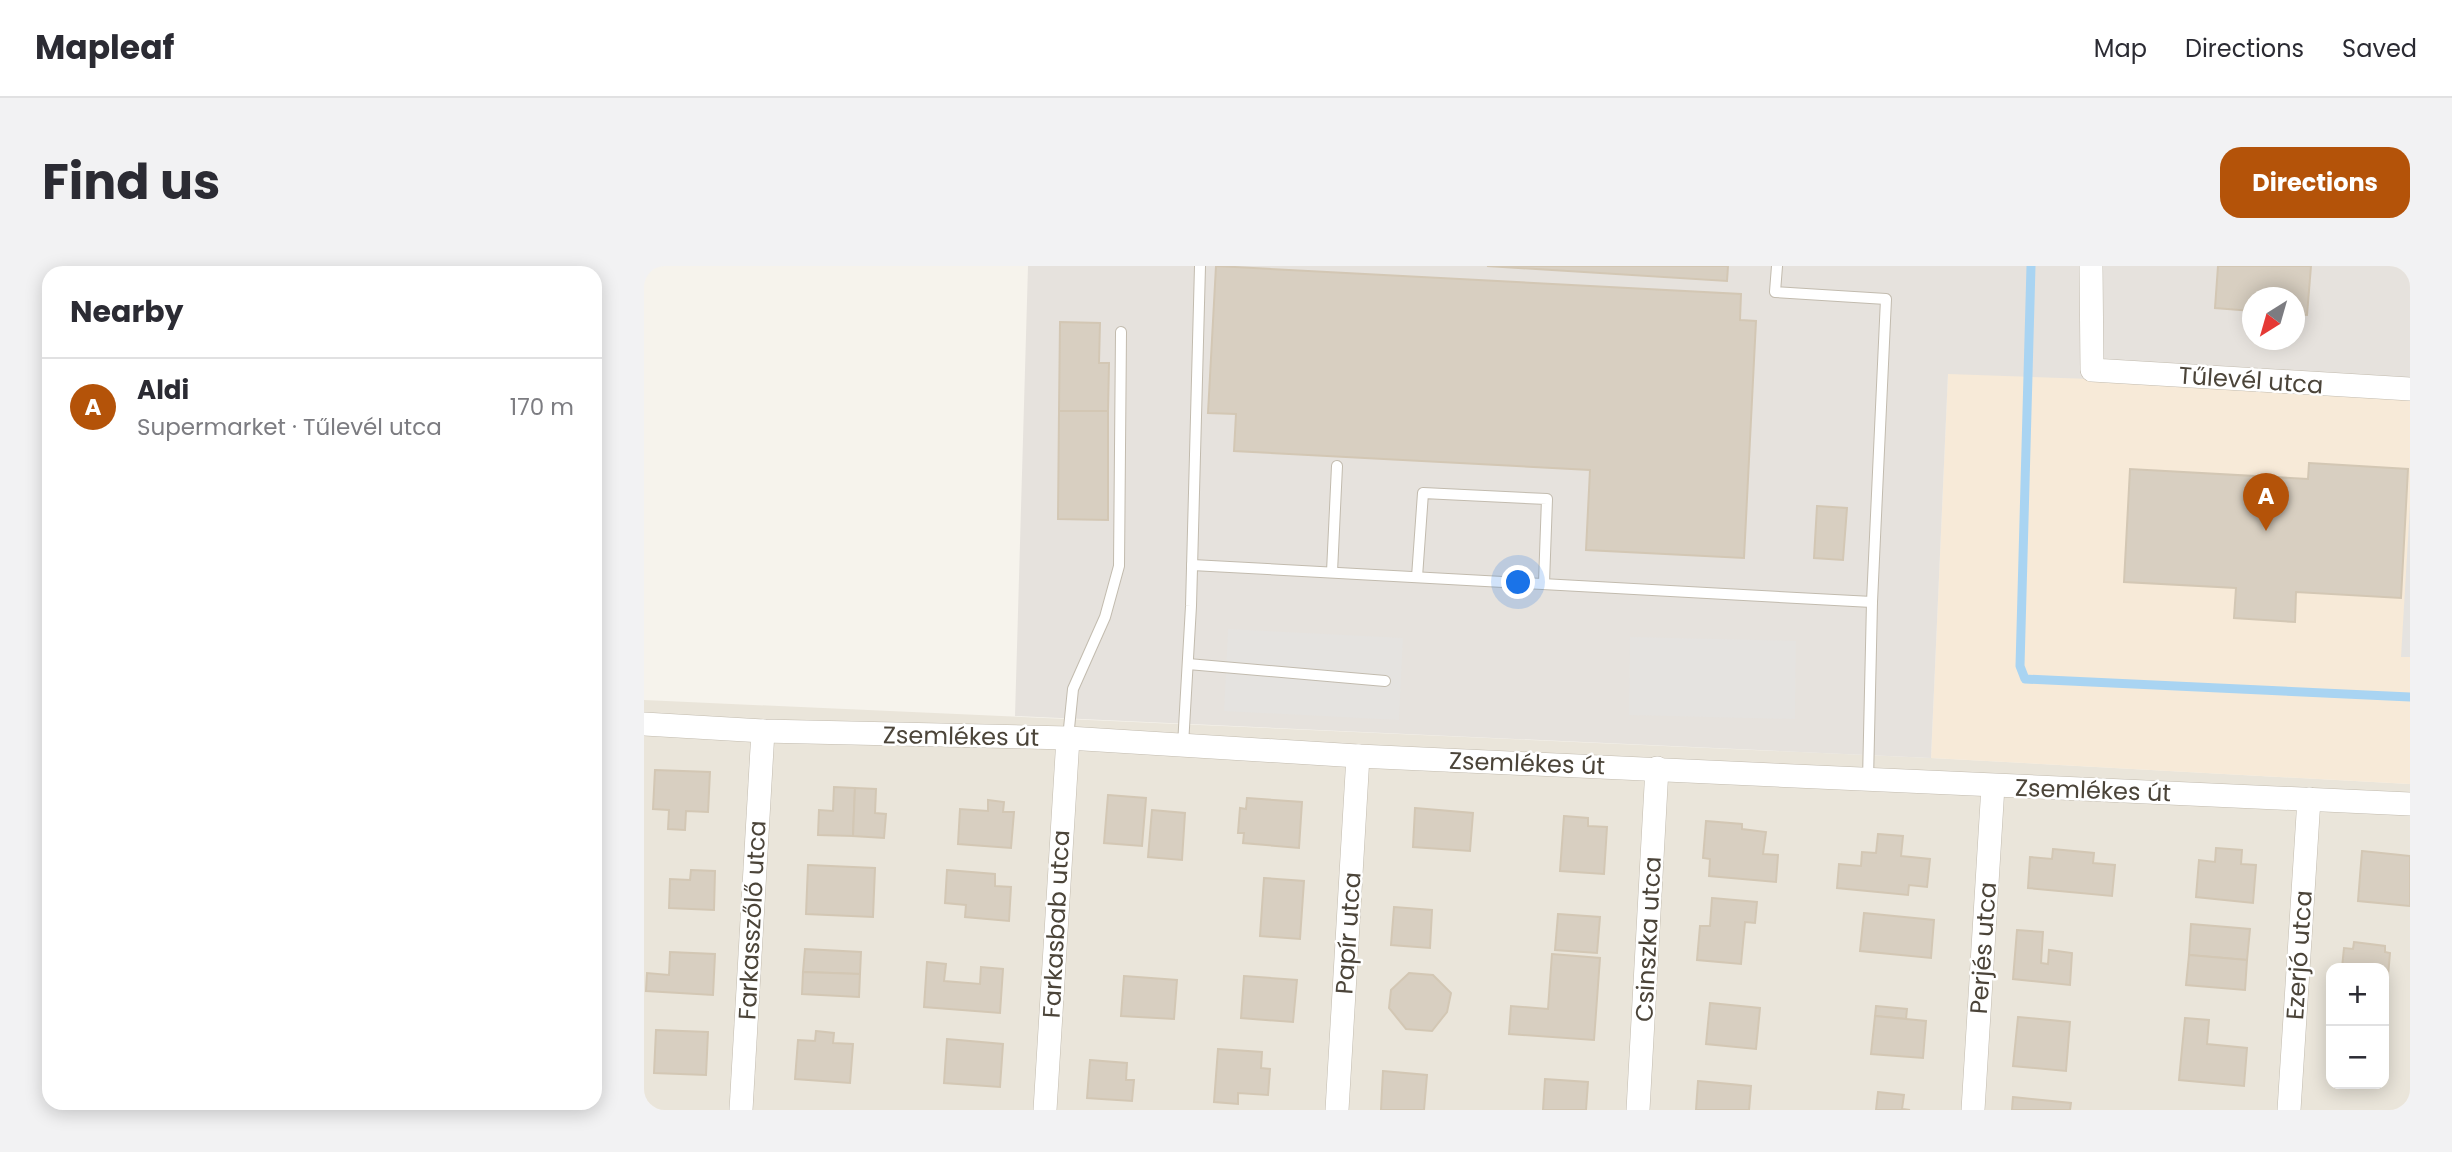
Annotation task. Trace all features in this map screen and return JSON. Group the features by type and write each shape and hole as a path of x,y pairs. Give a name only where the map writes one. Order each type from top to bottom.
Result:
{"street":[{"name":"Tűlevél utca","path":"2091,266 2092,370 2410,389"},
{"name":"Zsemlékes út","path":"644,724 763,731 1068,738 1359,756 2410,804"},
{"name":"Farkasszőlő utca","path":"741,1110 763,731"},
{"name":"Farkasbab utca","path":"1045,1110 1068,738"},
{"name":"Papír utca","path":"1337,1110 1359,756"},
{"name":"Csinszka utca","path":"1638,1110 1657,768"},
{"name":"Perjés utca","path":"1973,1110 1993,786"},
{"name":"Ezerjó utca","path":"2289,1110 2309,799"}],"lane":[{"path":"1183,745 1192,565 1200,266"},
{"path":"1777,266 1775,292 1886,299 1871,601 1868,780"},
{"path":"1068,738 1073,689 1105,617 1119,566 1121,332"},
{"path":"1332,572 1337,467"},
{"path":"1417,576 1423,493 1547,499 1544,583"},
{"path":"1192,565 1871,601"},
{"path":"1188,664 1385,681"}],"shaded area":[{"path":"1028,266 2410,266 2410,390 1948,374 1931,758 1015,716"},
{"path":"1948,373 2410,390 2410,784 1931,758"},
{"path":"2410,505 2410,657 2401,657"},
{"path":"1228,629 1403,638 1399,720 1224,711"},
{"path":"1630,637 1796,641 1795,719 1629,715"},
{"path":"644,700 1931,758 2410,784 2410,1110 644,1110"}],"building":[{"path":"1216,266 1741,294 1740,320 1756,321 1744,558 1586,550 1590,470 1234,451 1236,414 1208,413"},
{"path":"1487,266 1728,266 1727,281"},
{"path":"2218,266 2311,266 2307,315 2305,287 2242,287 2242,310 2215,308"},
{"path":"1060,322 1100,323 1099,363 1109,363 1108,411 1059,411"},
{"path":"1059,411 1108,411 1108,520 1058,519"},
{"path":"2309,463 2408,469 2401,598 2296,592 2295,622 2234,618 2236,588 2124,582 2130,469 2308,479"},
{"path":"1817,506 1847,508 1843,560 1814,558"},
{"path":"655,770 710,772 708,812 686,811 685,830 668,829 669,810 653,809"},
{"path":"834,787 855,788 853,836 818,835 819,810 833,811"},
{"path":"855,788 876,789 875,813 886,814 884,838 853,836"},
{"path":"1108,795 1146,798 1142,846 1104,843"},
{"path":"1247,798 1302,802 1299,848 1243,843 1244,833 1238,833 1240,808 1246,809"},
{"path":"988,800 1004,802 1003,812 1014,812 1011,848 958,844 960,809 988,811"},
{"path":"1415,808 1473,813 1470,851 1413,847"},
{"path":"1152,810 1185,813 1182,860 1148,857"},
{"path":"1564,816 1588,818 1588,826 1607,827 1604,874 1560,871"},
{"path":"1706,821 1742,824 1742,829 1766,832 1763,854 1778,855 1776,882 1709,876 1710,859 1703,858"},
{"path":"1878,834 1903,836 1901,856 1930,859 1927,887 1909,885 1908,895 1837,888 1839,864 1861,866 1862,852 1876,853"},
{"path":"2216,848 2242,850 2241,864 2256,865 2253,903 2196,897 2199,860 2215,862"},
{"path":"2053,849 2094,853 2093,863 2115,865 2112,896 2028,888 2030,857 2052,859"},
{"path":"2362,851 2410,856 2410,906 2358,901"},
{"path":"808,865 875,868 873,917 806,914"},
{"path":"691,870 715,871 714,910 669,908 670,879 690,880"},
{"path":"947,870 995,874 995,886 1011,887 1009,921 965,917 966,905 945,903"},
{"path":"1264,878 1304,881 1300,939 1260,936"},
{"path":"1712,898 1757,902 1755,923 1745,922 1741,964 1697,960 1700,926 1710,926"},
{"path":"1394,907 1432,910 1430,948 1391,945"},
{"path":"1864,913 1934,920 1931,958 1860,951"},
{"path":"1558,914 1600,917 1597,953 1555,950"},
{"path":"2191,924 2250,929 2247,960 2189,955"},
{"path":"2017,930 2043,932 2041,963 2048,964 2049,950 2072,953 2070,985 2013,979"},
{"path":"2354,942 2385,946 2385,952 2390,953 2389,964 2342,963 2344,948 2353,949"},
{"path":"805,949 861,952 860,974 803,972"},
{"path":"670,952 715,954 713,995 646,991 647,973 669,975"},
{"path":"1552,954 1600,958 1594,1040 1509,1034 1511,1006 1548,1009"},
{"path":"2189,955 2247,960 2245,990 2186,985"},
{"path":"927,962 946,964 944,981 980,984 981,967 1003,969 1000,1013 924,1007"},
{"path":"803,972 860,974 859,997 802,994"},
{"path":"1409,973 1433,975 1451,993 1447,1012 1432,1031 1406,1029 1389,1008 1391,990"},
{"path":"1124,976 1177,980 1174,1019 1121,1016"},
{"path":"1244,976 1297,980 1293,1022 1241,1018"},
{"path":"1710,1003 1760,1008 1756,1049 1706,1044"},
{"path":"1876,1006 1907,1009 1906,1019 1875,1016"},
{"path":"1875,1016 1926,1021 1923,1058 1871,1054"},
{"path":"2018,1017 2070,1022 2066,1071 2013,1066"},
{"path":"2185,1018 2209,1020 2207,1044 2247,1048 2244,1086 2179,1080"},
{"path":"656,1030 708,1032 706,1075 654,1073"},
{"path":"816,1031 834,1033 833,1043 853,1044 850,1083 795,1079 798,1040 815,1041"},
{"path":"947,1039 1003,1044 1000,1087 944,1083"},
{"path":"1218,1049 1262,1052 1261,1068 1270,1069 1268,1095 1238,1093 1238,1104 1214,1102"},
{"path":"1090,1060 1127,1063 1126,1080 1134,1080 1132,1101 1087,1098"},
{"path":"1383,1071 1427,1075 1424,1110 1381,1110"},
{"path":"1545,1079 1588,1082 1586,1110 1543,1110"},
{"path":"1698,1081 1751,1086 1749,1110 1696,1110"},
{"path":"1878,1092 1904,1095 1902,1109 1910,1110 1876,1110"},
{"path":"2013,1097 2071,1103 2070,1110 2012,1110"}],"waterway":[{"path":"2031,266 2020,666 2025,679 2410,697"}],"place":[{"name":"Aldi","path":"2266,531"}]}
